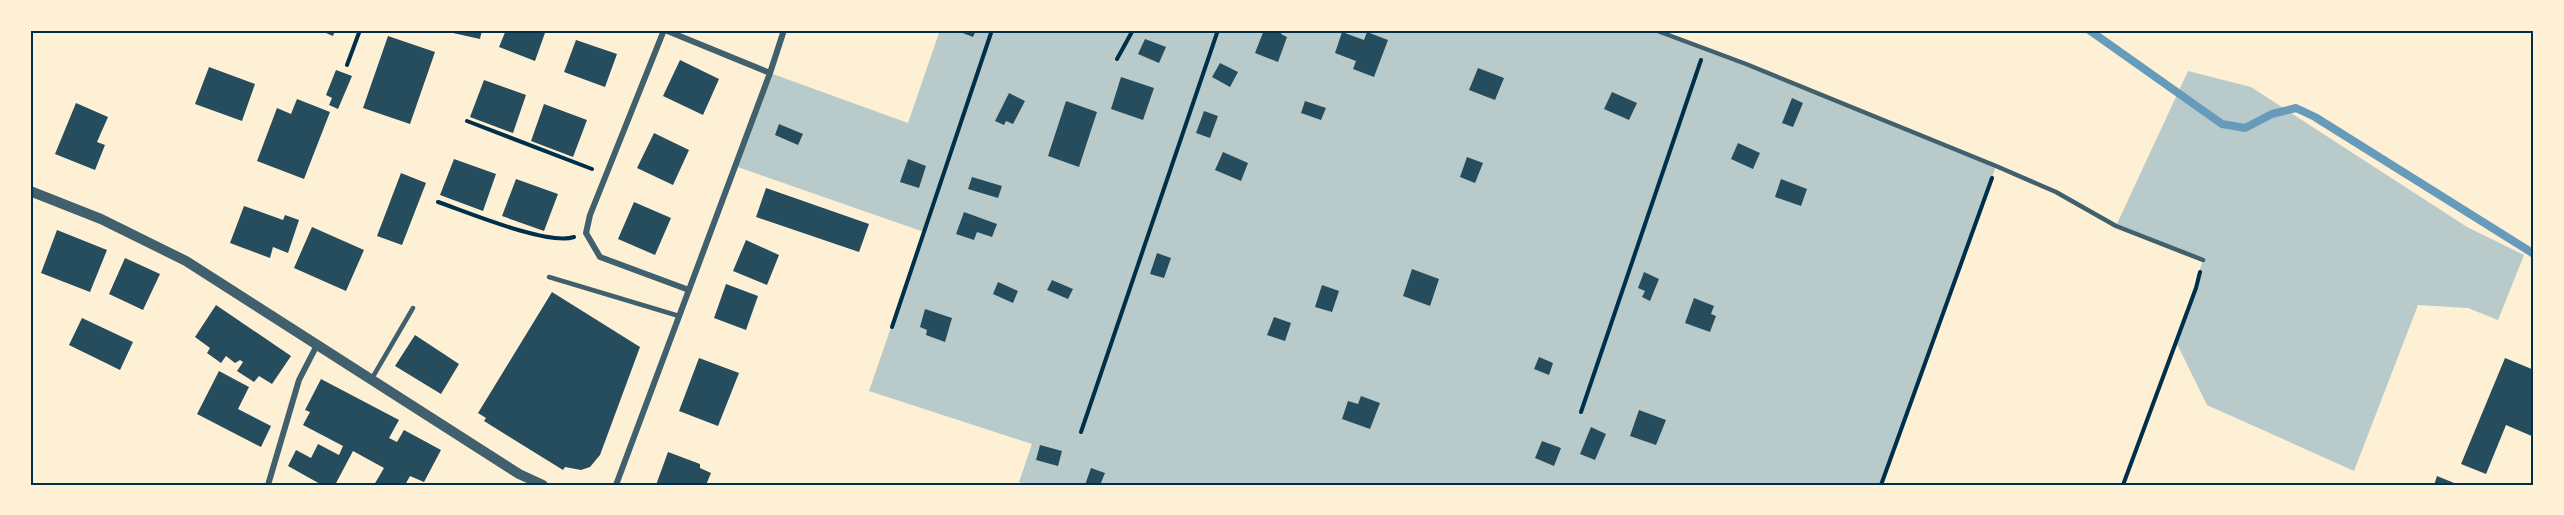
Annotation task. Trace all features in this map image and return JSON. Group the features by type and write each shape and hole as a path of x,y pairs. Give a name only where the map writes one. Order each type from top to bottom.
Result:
{"street":[{"path":"689,290 600,257 586,233 590,215 664,30 770,73"},
{"path":"616,485 784,30"},
{"path":"30,191 101,219 186,261 519,474 543,485"},
{"path":"268,485 299,380 317,345"}],"lane":[{"path":"1655,30 1705,48 1996,166 2056,192 2116,226 2203,260"},
{"path":"549,277 679,316"},
{"path":"371,380 413,308"}],"path":[{"path":"347,65 360,30"},
{"path":"891,327 992,30"},
{"path":"1117,59 1133,30"},
{"path":"1081,432 1218,30"},
{"path":"1581,412 1705,48"},
{"path":"467,122 606,175"},
{"path":"1881,485 1996,166"},
{"path":"438,202 543,237 566,240 586,233"},
{"path":"2123,485 2196,288 2203,260"}],"shaded area":[{"path":"940,30 1655,30 1996,166 1881,485 1028,485 1019,482 1032,444 869,391 924,232 735,166 770,73 908,123"},
{"path":"2188,71 2251,87 2467,227 2524,255 2498,320 2468,308 2418,305 2354,471 2207,405 2176,342 2203,260 2116,226"}],"building":[{"path":"319,30 335,30 333,36"},
{"path":"453,30 482,30 480,39 453,33"},
{"path":"506,30 546,30 535,61 499,47"},
{"path":"955,30 976,30 973,37"},
{"path":"1264,30 1283,30 1281,34 1287,37 1278,62 1255,53"},
{"path":"1342,32 1364,40 1367,32 1388,40 1374,77 1353,69 1356,61 1335,53"},
{"path":"388,36 435,52 410,124 363,108"},
{"path":"1145,39 1166,47 1159,63 1138,54"},
{"path":"576,40 617,54 605,87 564,72"},
{"path":"680,60 719,79 703,115 663,96"},
{"path":"1220,63 1238,72 1230,87 1212,77"},
{"path":"209,67 255,84 242,121 195,104"},
{"path":"1478,68 1504,78 1495,100 1469,90"},
{"path":"336,70 352,76 338,109 329,105 332,98 326,95"},
{"path":"1121,77 1154,88 1143,120 1111,109"},
{"path":"484,80 526,95 513,133 470,117"},
{"path":"1612,92 1637,103 1629,120 1604,109"},
{"path":"1009,93 1025,101 1013,124 1006,121 1004,125 995,121"},
{"path":"1792,98 1803,103 1793,127 1782,123"},
{"path":"297,99 330,112 304,179 257,161 277,108 291,114"},
{"path":"1066,101 1097,112 1079,167 1048,156"},
{"path":"1305,101 1326,108 1321,120 1301,113"},
{"path":"76,103 108,117 97,142 105,145 95,170 55,154"},
{"path":"544,104 587,120 573,157 531,141"},
{"path":"1204,111 1218,116 1210,138 1196,133"},
{"path":"779,124 803,134 798,145 775,135"},
{"path":"654,133 689,150 673,185 637,168"},
{"path":"1738,143 1760,153 1753,169 1731,159"},
{"path":"1223,152 1248,163 1241,181 1215,170"},
{"path":"1467,157 1483,163 1475,183 1460,177"},
{"path":"454,159 496,174 483,211 440,195"},
{"path":"908,159 926,166 919,188 900,182"},
{"path":"401,173 426,183 402,245 377,236"},
{"path":"972,177 1002,186 998,198 968,189"},
{"path":"516,179 558,194 544,231 502,216"},
{"path":"1781,179 1807,189 1801,206 1775,197"},
{"path":"766,188 869,224 859,252 756,217"},
{"path":"634,202 671,218 655,255 618,239"},
{"path":"244,206 283,220 285,215 299,220 288,253 273,247 270,258 230,243"},
{"path":"964,212 997,224 992,237 977,232 974,240 956,234"},
{"path":"312,227 364,250 346,291 294,268"},
{"path":"57,230 107,250 90,292 41,273"},
{"path":"746,240 779,255 767,285 733,271"},
{"path":"1157,253 1171,258 1164,278 1150,274"},
{"path":"125,258 160,274 143,310 109,294"},
{"path":"1412,269 1439,279 1430,306 1403,296"},
{"path":"1644,272 1659,279 1650,301 1642,297 1645,291 1638,288"},
{"path":"1052,280 1073,289 1068,299 1047,290"},
{"path":"998,282 1018,291 1013,303 993,294"},
{"path":"726,284 758,296 746,330 714,318"},
{"path":"1322,285 1339,291 1332,312 1315,307"},
{"path":"552,292 640,347 600,455 590,467 581,470 565,467 563,470 484,421 486,418 478,413"},
{"path":"1694,298 1714,306 1711,314 1716,316 1710,332 1685,323"},
{"path":"216,305 291,356 272,384 259,376 254,382 237,371 243,362 240,360 235,363 226,356 221,363 207,353 210,348 195,337"},
{"path":"925,309 952,318 945,342 926,335 927,330 920,327"},
{"path":"1274,317 1291,323 1285,341 1267,335"},
{"path":"82,318 133,342 120,370 69,345"},
{"path":"415,335 459,364 441,394 395,366"},
{"path":"1539,357 1553,363 1549,375 1534,369"},
{"path":"699,358 739,373 718,426 679,411"},
{"path":"2505,358 2534,370 2534,437 2506,425 2486,474 2461,464"},
{"path":"219,371 249,387 238,409 271,426 261,447 197,414"},
{"path":"321,379 399,420 389,438 397,442 404,430 441,450 424,482 410,476 405,485 374,485 384,468 353,451 335,485 322,485 288,466 296,450 311,458 318,444 339,455 343,446 303,425 310,412 305,410"},
{"path":"1361,396 1380,403 1370,429 1342,419 1348,401 1358,404"},
{"path":"1639,410 1666,420 1656,445 1630,436"},
{"path":"1591,427 1606,434 1595,460 1580,454"},
{"path":"1542,441 1561,448 1554,466 1535,458"},
{"path":"1040,445 1062,451 1058,466 1036,460"},
{"path":"668,452 700,464 700,468 711,473 706,485 656,485"},
{"path":"1091,468 1105,473 1100,485 1085,485"},
{"path":"2437,476 2459,485 2434,485"}],"waterway":[{"path":"2089,30 2222,124 2245,128 2272,114 2296,108 2315,117 2534,254"}]}
